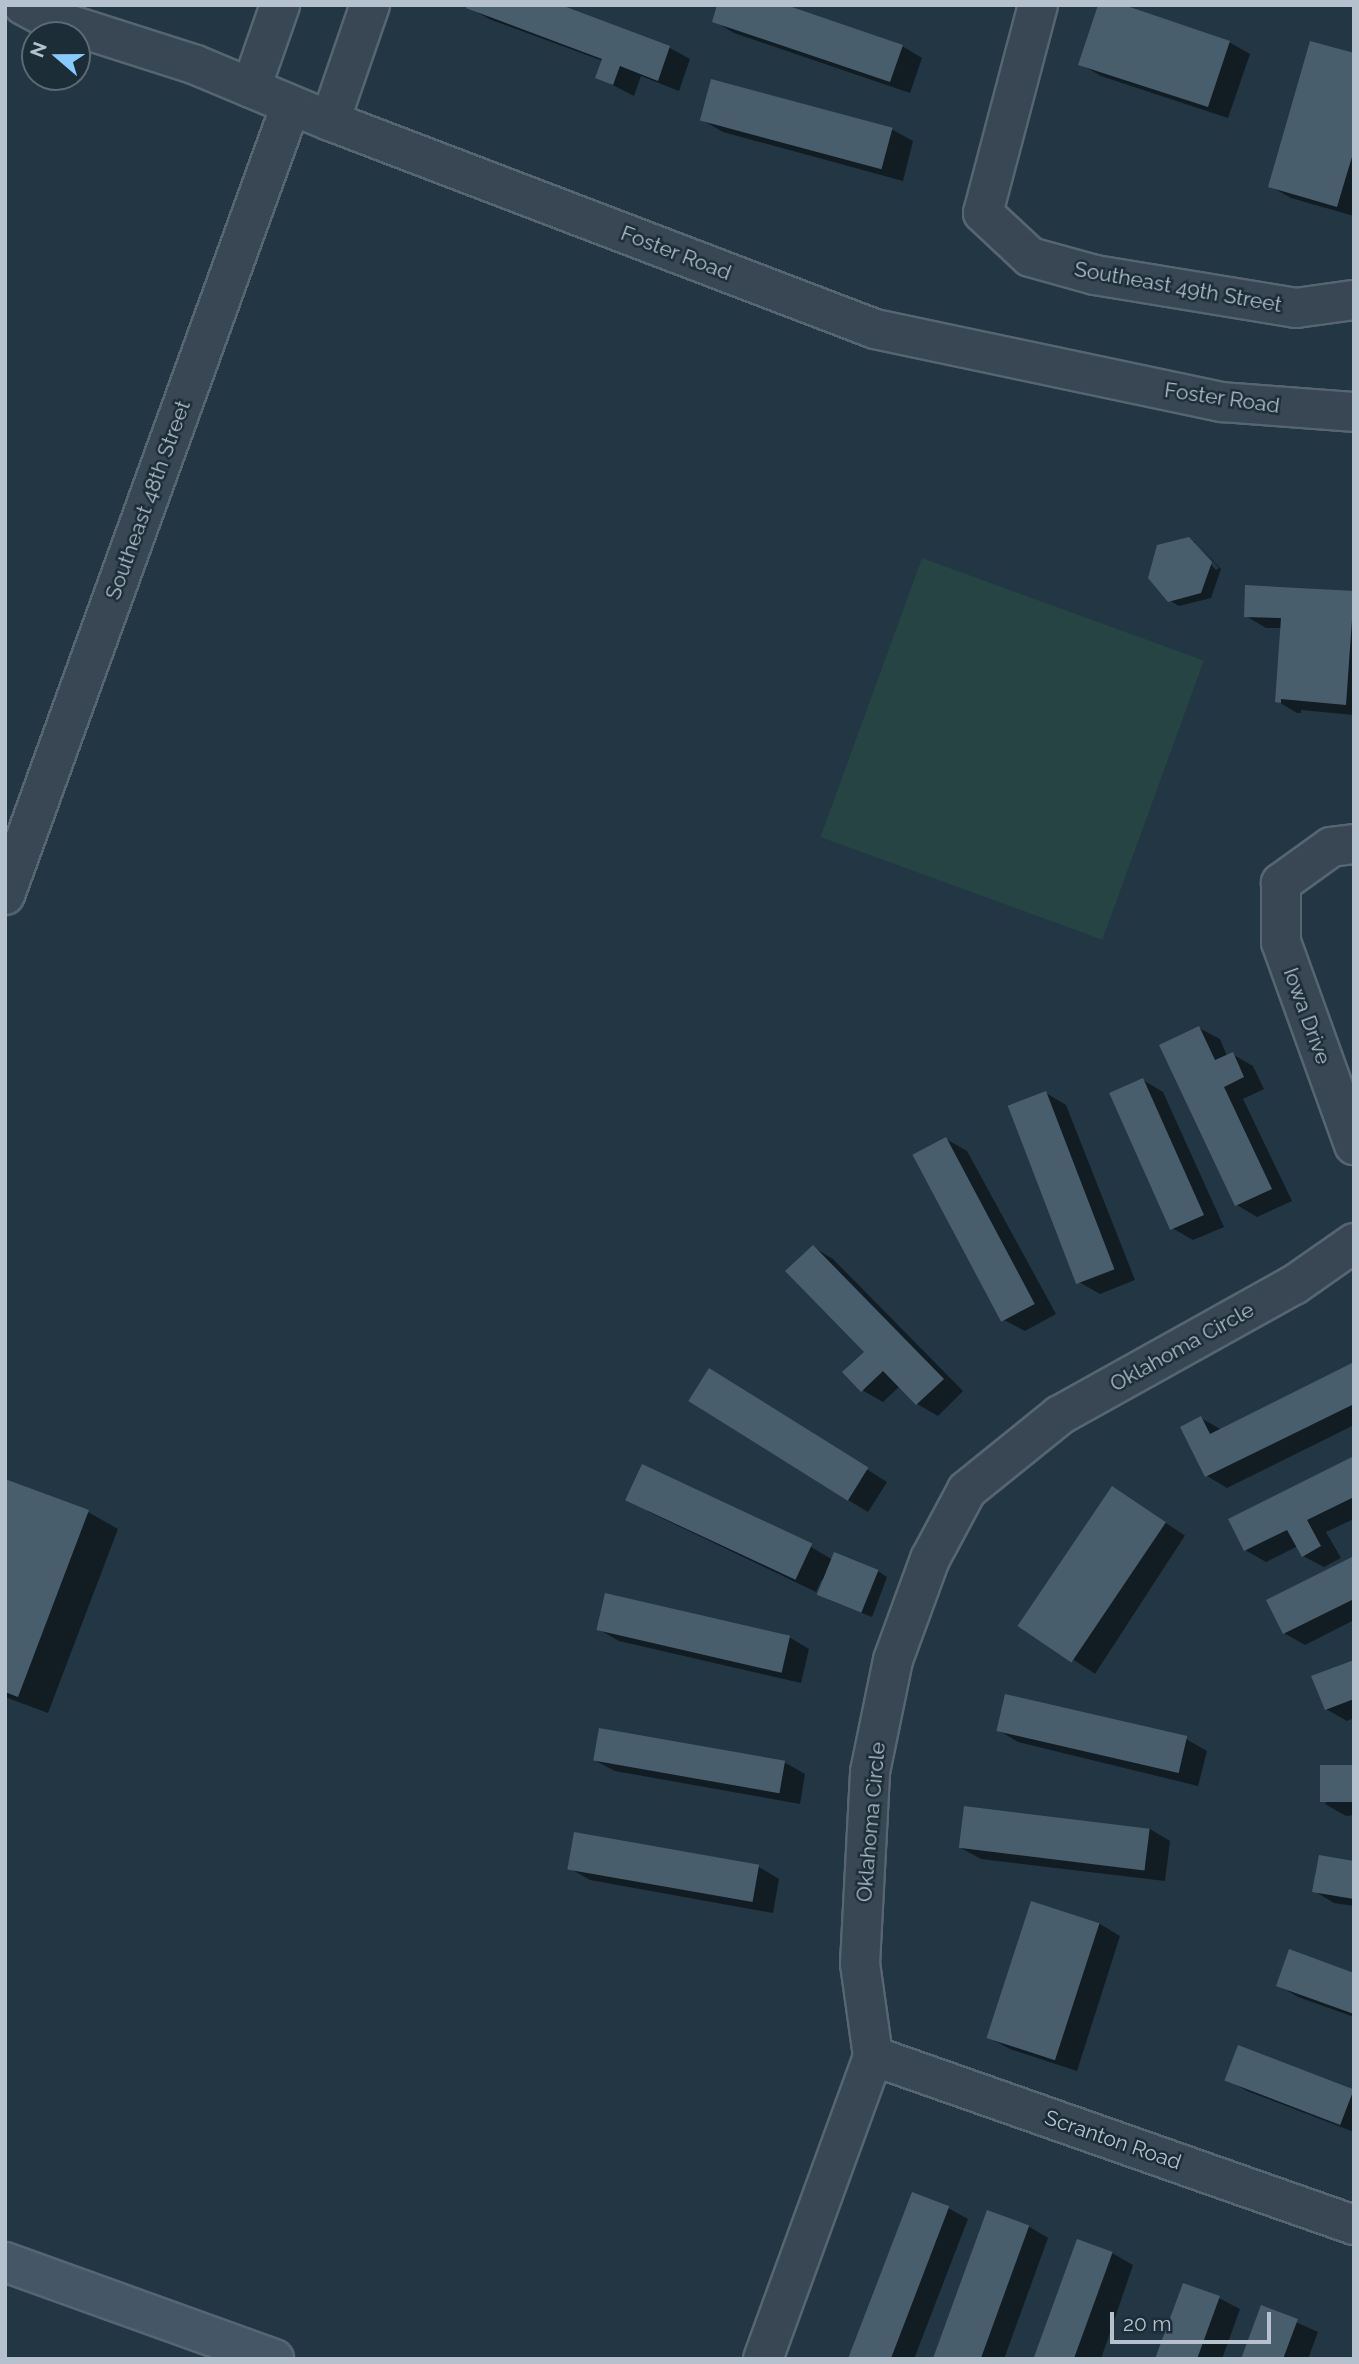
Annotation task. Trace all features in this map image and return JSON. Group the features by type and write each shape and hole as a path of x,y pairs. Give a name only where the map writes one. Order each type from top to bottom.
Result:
{"main road":[{"path":"5,2262 274,2359"}],"street":[{"name":"Foster Road","path":"23,5 46,17 196,65 330,121 875,329 1222,402 1354,412"},
{"path":"251,88 280,5"},
{"path":"330,121 370,5"},
{"name":"Southeast 49th Street","path":"1038,5 983,213 1030,257 1095,275 1296,308 1354,300"},
{"name":"Southeast 48th Street","path":"5,895 292,106"},
{"name":"Iowa Drive","path":"1354,844 1331,847 1281,883 1281,942 1354,1145"},
{"name":"Oklahoma Circle","path":"763,2359 873,2056 860,1964 870,1772 893,1660 930,1559 967,1490 1060,1415 1294,1285 1354,1243"},
{"name":"Scranton Road","path":"873,2056 1354,2225"}],"green space":[{"path":"922,558 1204,661 1102,940 820,837"}],"building":[{"path":"467,5 561,5 670,46 658,81 620,66 613,85 595,78 602,59 466,8"},
{"path":"717,5 786,5 903,45 890,82 712,22"},
{"path":"1098,5 1124,5 1230,41 1208,107 1078,65"},
{"path":"1310,41 1354,53 1354,150 1337,207 1268,187"},
{"path":"711,79 893,128 881,169 700,121"},
{"path":"1189,537 1212,562 1201,593 1168,602 1148,578 1157,545"},
{"path":"1245,585 1354,591 1346,705 1281,699 1281,703 1275,702 1281,618 1244,617"},
{"path":"1199,1026 1215,1060 1233,1052 1244,1077 1224,1087 1272,1189 1235,1206 1159,1045"},
{"path":"1143,1078 1204,1215 1170,1230 1109,1093"},
{"path":"1046,1091 1114,1269 1076,1284 1008,1106"},
{"path":"946,1137 1035,1304 1001,1322 912,1155"},
{"path":"813,1245 944,1379 916,1405 883,1371 861,1392 842,1372 864,1352 785,1271"},
{"path":"1354,1362 1354,1404 1205,1477 1180,1427 1201,1416 1210,1434"},
{"path":"709,1368 868,1468 848,1501 688,1401"},
{"path":"1354,1456 1354,1497 1307,1520 1321,1546 1302,1557 1287,1530 1244,1551 1228,1519"},
{"path":"642,1464 812,1543 795,1580 625,1500"},
{"path":"5,1479 89,1510 18,1697 5,1692"},
{"path":"1112,1486 1166,1522 1071,1662 1017,1626"},
{"path":"834,1552 879,1570 861,1613 817,1595"},
{"path":"1354,1556 1354,1599 1283,1634 1266,1600"},
{"path":"605,1593 790,1636 782,1673 596,1630"},
{"path":"1354,1660 1354,1699 1325,1710 1311,1676"},
{"path":"1005,1694 1187,1736 1179,1773 996,1731"},
{"path":"599,1728 785,1761 779,1793 593,1760"},
{"path":"1320,1765 1354,1765 1354,1802 1320,1802"},
{"path":"964,1806 1150,1829 1144,1870 959,1848"},
{"path":"574,1832 759,1865 753,1902 567,1869"},
{"path":"1319,1855 1354,1861 1354,1899 1312,1892"},
{"path":"1031,1901 1099,1923 1055,2060 987,2038"},
{"path":"1289,1949 1354,1973 1354,2014 1276,1986"},
{"path":"1238,2045 1354,2089 1340,2125 1224,2080"},
{"path":"912,2192 949,2206 891,2359 848,2359"},
{"path":"987,2210 1029,2225 981,2359 933,2358"},
{"path":"1077,2239 1113,2252 1074,2359 1034,2358"},
{"path":"1183,2283 1220,2296 1197,2359 1155,2359"},
{"path":"1261,2305 1298,2319 1283,2359 1241,2359"}]}
